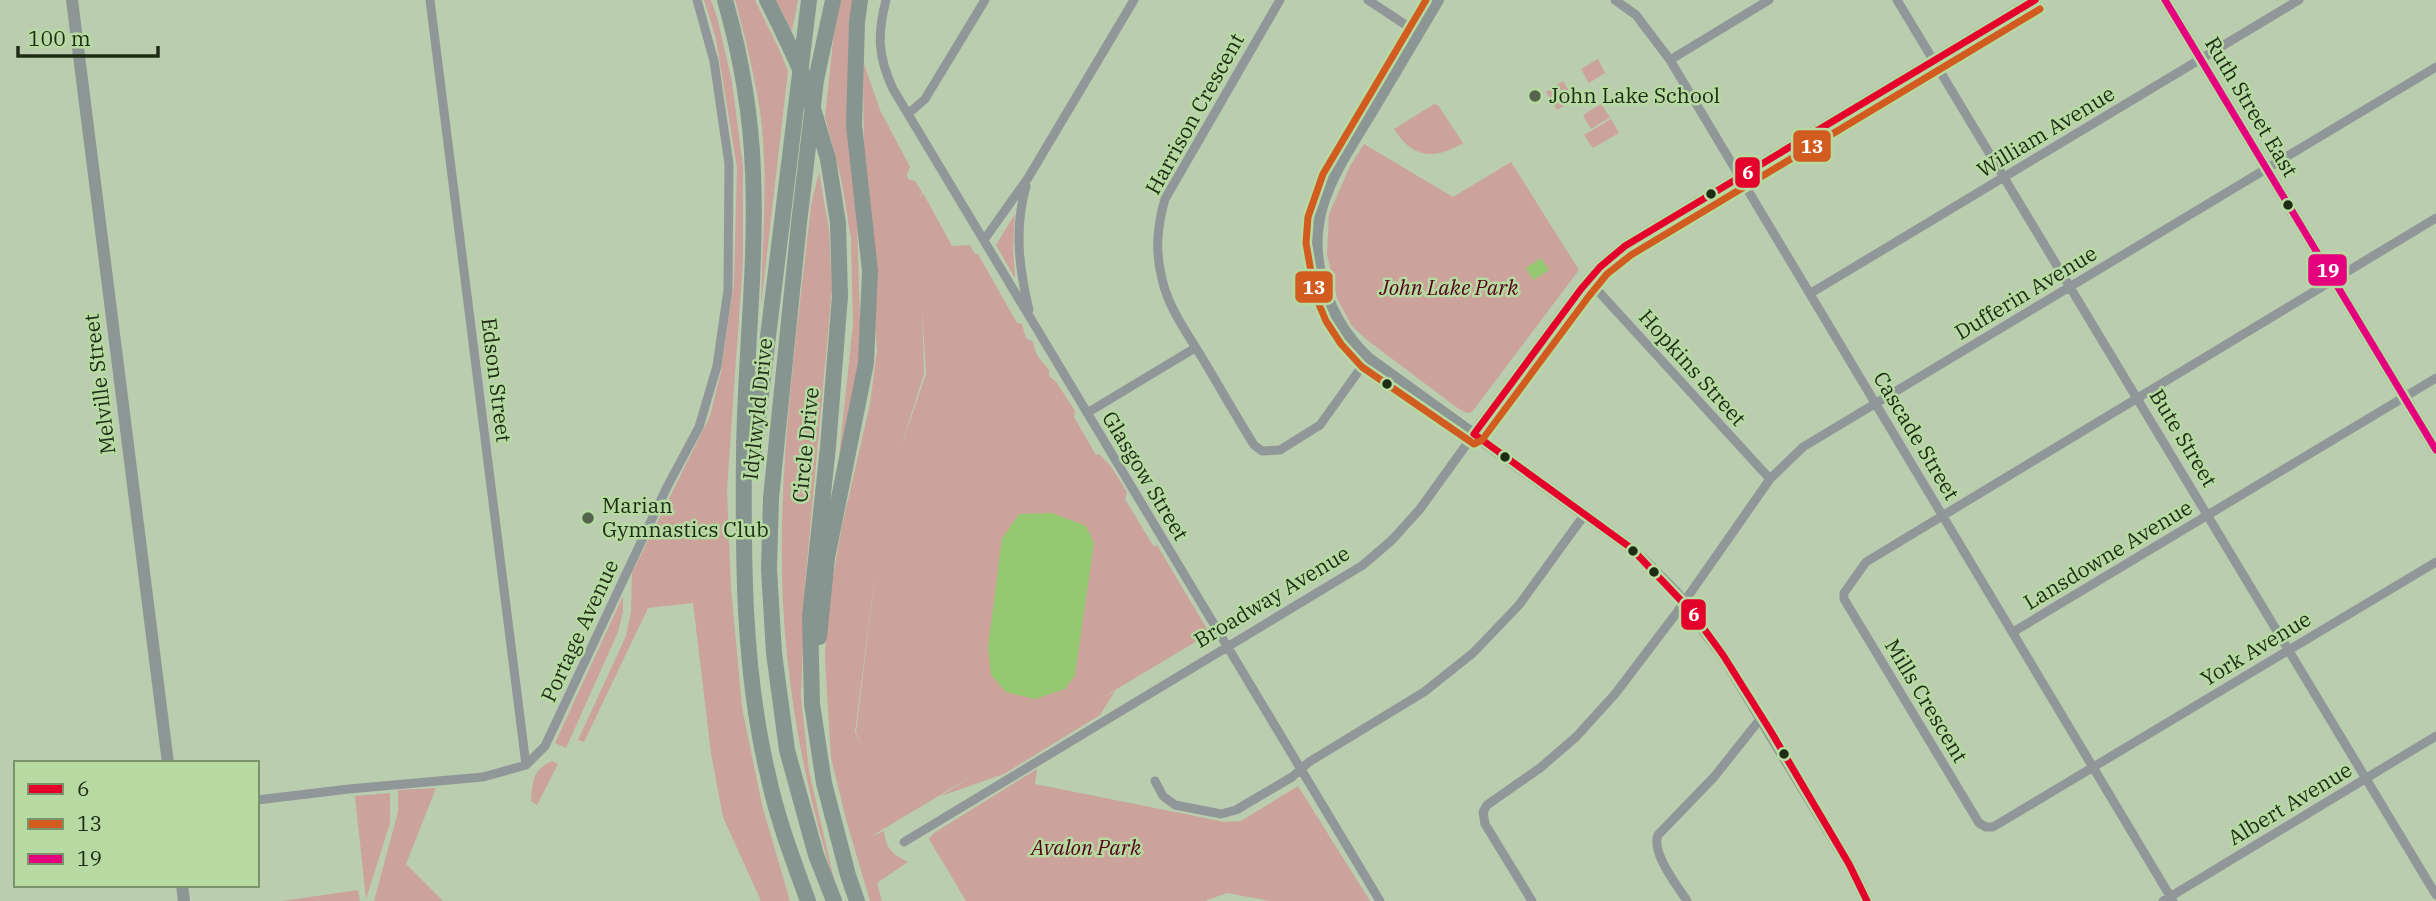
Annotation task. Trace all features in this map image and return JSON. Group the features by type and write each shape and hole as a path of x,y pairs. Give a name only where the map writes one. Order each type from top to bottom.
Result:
{"highway":[{"path":"725,0 743,77 753,170 752,268 744,452 745,602 754,698 768,775 787,842 808,901"},
{"name":"Circle Drive","path":"767,0 803,75 828,159 838,223 840,296 828,447 810,616 812,704 824,783 848,875 858,901"},
{"name":"Idylwyld Drive","path":"744,522 809,0"},
{"name":"Idylwyld Drive","path":"833,0 817,80 799,223 771,498 769,569 774,653 787,750 816,855 834,901"},
{"path":"812,663 818,650 827,558 866,363 870,271 854,125 860,0"}],"street":[{"name":"Melville Street","path":"72,0 168,761"},
{"name":"Edson Street","path":"430,0 526,765"},
{"name":"Portage Avenue","path":"526,765 545,746 667,487 699,427 717,366 728,290 729,164 714,61 696,0"},
{"name":"Glasgow Street","path":"886,0 880,47 882,67 1380,901"},
{"path":"908,114 925,99 985,0"},
{"path":"984,240 1028,178 1134,0"},
{"name":"Harrison Crescent","path":"1280,0 1165,199 1157,225 1157,251 1162,281 1169,302 1195,348 1254,445 1262,451 1280,450 1320,425 1368,358"},
{"path":"1368,0 1418,33"},
{"path":"1438,0 1333,178 1318,220 1316,242 1319,267 1325,292 1336,317 1349,338 1368,358 1637,553 1683,602 1723,656 1849,864 1867,901"},
{"name":"Cascade Street","path":"1615,0 1636,15 1670,60 2094,766 2169,900"},
{"path":"1670,60 1769,0"},
{"name":"Bute Street","path":"1897,0 2436,895"},
{"name":"Broadway Avenue","path":"904,842 1339,582 1392,540 1420,509 1588,281 1625,246 2035,0"},
{"name":"Ruth Street East","path":"2165,0 2436,450"},
{"name":"William Avenue","path":"1811,293 2298,0"},
{"name":"Dufferin Avenue","path":"1532,901 1485,824 1483,813 1493,800 1540,768 1576,737 1615,694 1770,479 1804,447 2436,67"},
{"path":"1028,178 1020,211 1018,240 1020,273 1032,320"},
{"path":"1943,515 2436,218"},
{"name":"Hopkins Street","path":"1588,281 1770,479"},
{"path":"1087,413 1195,348"},
{"name":"Lansdowne Avenue","path":"2013,632 2436,378"},
{"path":"1155,782 1163,796 1175,805 1221,814 1236,810 1302,771 1309,762 1424,692 1473,653 1519,606 1585,514"},
{"name":"Mills Crescent","path":"1943,515 1866,562 1844,593 1844,599 1979,823 1993,827 2094,766"},
{"name":"York Avenue","path":"2094,766 2436,562"},
{"path":"1687,901 1660,856 1656,842 1658,835 1714,776 1761,718"},
{"name":"Albert Avenue","path":"2169,900 2436,737"},
{"path":"259,800 483,777 526,765"}],"green space":[{"path":"704,0 711,0 717,17 732,82 743,166 743,260 727,489 731,588 742,707 762,805 790,901 761,901 723,817 711,753 693,603 648,608 584,742 578,740 626,636 631,612 632,573 710,416 721,372 734,283 737,168 716,39"},
{"path":"735,0 755,0 788,71 761,306 765,184 763,135 755,83"},
{"path":"776,0 798,0 792,31"},
{"path":"841,0 854,0 849,133 857,222 861,352 835,495 853,324 851,239 841,178 825,117 834,32"},
{"path":"1598,59 1605,73 1589,83 1581,69"},
{"path":"863,61 880,110 910,167 908,179 915,181 922,192 919,199 923,193 952,246 970,245 975,254 978,254 1017,323 1022,324 1026,338 1033,342 1037,355 1049,370 1049,376 1057,383 1075,411 1074,417 1096,455 1099,454 1110,465 1127,492 1125,499 1154,547 1157,545 1210,634 1204,641 1202,638 1095,702 1115,691 1100,715 1004,774 941,796 972,776 870,837 884,831 891,850 908,862 877,883 882,901 870,901 831,758 825,660 826,616 842,526 870,404 877,350 864,166","holes":["922,308 926,374 900,450 924,374","878,551 856,732 862,747 855,732"]},
{"path":"1563,81 1574,99 1557,110 1546,92"},
{"path":"1434,104 1438,105 1463,143 1443,152 1425,154 1409,146 1394,129"},
{"path":"1601,104 1610,117 1591,129 1583,115"},
{"path":"1611,119 1619,133 1593,148 1584,135"},
{"name":"John Lake Park","path":"1364,144 1453,197 1511,162 1579,270 1472,412 1459,409 1367,340 1352,326 1337,298 1327,254 1329,214 1350,166"},
{"path":"819,172 829,230 832,289 805,584 801,697 809,771 836,888 819,831 800,743 790,685 783,599 783,486 787,429 811,205"},
{"path":"1015,214 1013,246 1015,278 996,245"},
{"path":"623,596 623,612 618,632 566,748 555,743"},
{"path":"552,761 558,764 537,805 531,801 535,777"},
{"name":"Avalon Park","path":"1037,769 1035,784 1225,822 1241,821 1298,786 1370,901 1270,901 1227,893 1205,901 966,901 929,839 934,833"},
{"path":"436,788 406,864 443,901 374,901 398,812 398,790"},
{"path":"390,793 390,823 366,899 355,796"},
{"path":"358,890 360,901 282,901"}],"shaded area":[{"path":"1541,258 1549,270 1533,280 1526,268"},
{"path":"1052,513 1086,526 1094,543 1075,675 1065,689 1035,699 1006,692 991,675 988,647 1002,539 1019,514"}],"transit line":[{"name":"13","path":"1426,0 1323,174 1308,217 1306,243 1315,295 1326,321 1341,344 1362,367 1474,444 1482,440 1607,274 1631,255 2040,9"},
{"name":"6","path":"1867,901 1849,864 1770,730 1723,655 1691,611 1631,548 1474,434 1581,289 1600,267 1625,246 2035,0"},
{"name":"19","path":"2165,0 2436,450"}],"place":[{"name":"John Lake School","path":"1535,96"},
{"name":"Marian Gymnastics Club","path":"588,518"}]}
